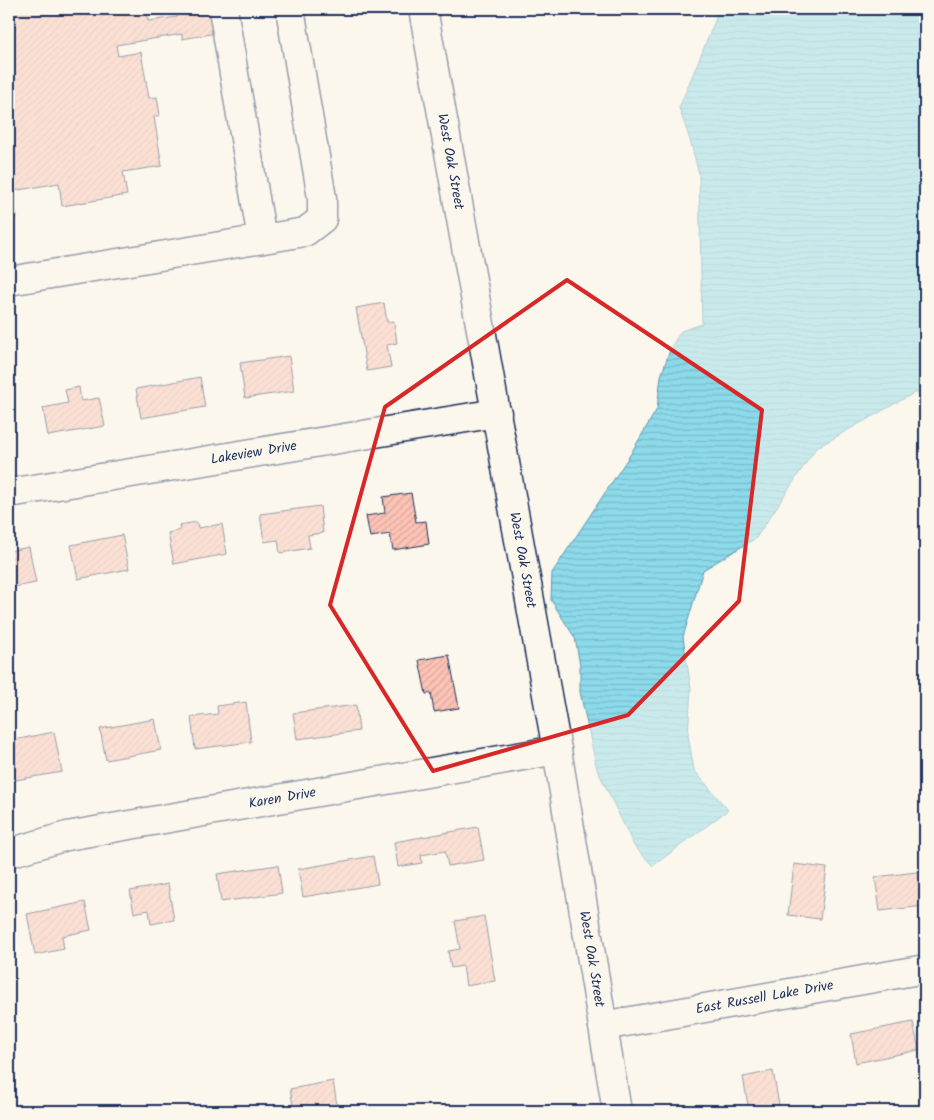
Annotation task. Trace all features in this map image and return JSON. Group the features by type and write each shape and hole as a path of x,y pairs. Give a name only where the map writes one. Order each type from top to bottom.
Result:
{"street":[{"path":"223,9 262,240"},
{"path":"9,281 305,232 322,219 322,198 290,9"},
{"name":"West Oak Street","path":"423,9 557,750 617,1111"},
{"name":"Lakeview Drive","path":"9,493 497,413"},
{"name":"Karen Drive","path":"9,853 68,836 557,750"},
{"name":"East Russell Lake Drive","path":"603,1026 925,969"}],"highlighted area":[{"path":"567,280 762,410 739,601 628,715 433,771 330,605 385,407"}],"water":[{"path":"717,9 925,9 925,393 914,393 816,448 756,538 703,570 683,637 691,689 688,735 694,770 728,810 653,866 634,846 597,769 580,692 580,665 575,638 551,600 552,573 630,455 657,409 661,376 671,347 681,331 702,324 699,174 679,108 715,21"}],"building":[{"path":"9,9 164,9 147,13 148,21 177,17 177,14 212,9 216,33 182,39 182,34 116,45 118,56 141,52 149,98 157,97 160,115 154,117 162,166 123,172 127,195 62,206 59,183 13,191 17,218 9,220"},
{"path":"384,303 387,322 394,321 397,343 387,345 391,367 367,371 356,308"},
{"path":"289,356 294,391 245,398 240,363"},
{"path":"200,377 205,407 141,418 136,389"},
{"path":"79,387 81,401 99,398 105,426 48,436 43,408 68,403 65,390"},
{"path":"9,420 12,438 9,439"},
{"path":"411,493 416,522 426,521 429,544 393,550 390,534 370,537 366,516 385,513 383,497"},
{"path":"320,506 323,533 308,535 310,548 280,553 278,540 264,542 260,514"},
{"path":"197,522 198,528 222,524 227,554 174,564 168,533 180,530 179,525"},
{"path":"122,535 129,569 78,579 71,545"},
{"path":"29,547 36,583 9,588 9,551"},
{"path":"449,655 459,708 434,712 431,693 426,694 419,660"},
{"path":"246,702 251,742 195,749 191,717 218,714 217,706"},
{"path":"356,705 359,731 297,739 293,713"},
{"path":"155,719 161,750 106,760 100,729"},
{"path":"54,732 62,772 10,781 9,741"},
{"path":"478,827 484,860 448,866 445,851 421,855 422,863 398,867 394,842"},
{"path":"373,856 378,884 303,897 298,869"},
{"path":"794,864 827,868 820,919 788,915"},
{"path":"278,865 282,893 221,902 217,874"},
{"path":"925,871 925,906 880,911 875,877"},
{"path":"168,884 174,920 151,924 149,910 134,913 130,891"},
{"path":"85,902 91,930 62,936 64,949 35,955 27,914"},
{"path":"484,916 495,981 466,986 463,966 451,968 448,951 460,949 455,921"},
{"path":"913,1022 919,1050 856,1063 851,1034"},
{"path":"773,1071 780,1111 749,1111 743,1077"},
{"path":"333,1081 338,1111 294,1111 290,1089"}]}
